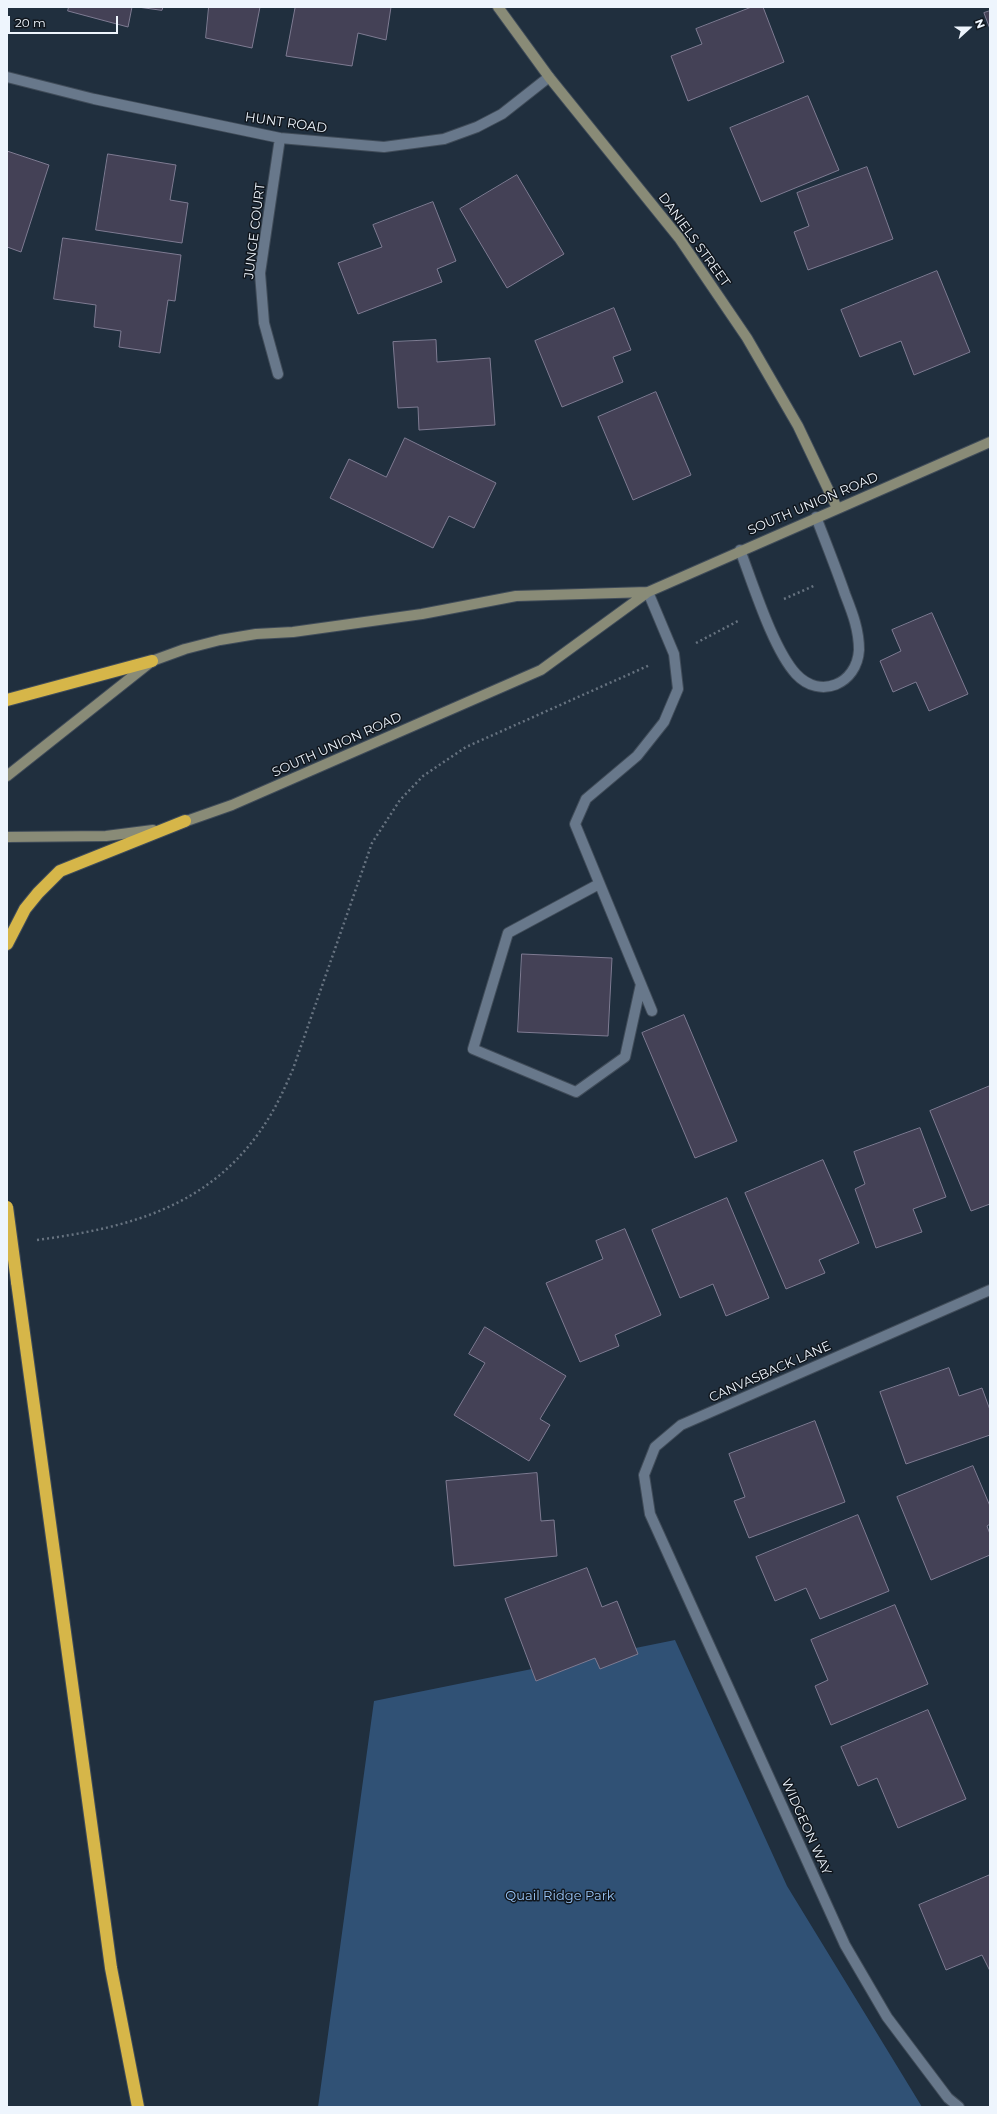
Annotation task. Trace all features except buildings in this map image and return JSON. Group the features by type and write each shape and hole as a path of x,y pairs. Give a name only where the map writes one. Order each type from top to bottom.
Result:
{"highway":[{"path":"7,700 152,661"},
{"path":"7,944 25,909 38,892 60,871 185,821"},
{"path":"7,1207 111,1968 138,2107"}],"street":[{"name":"DANIELS STREET","path":"498,7 549,77 679,238 748,338 798,426 837,508"},
{"name":"HUNT ROAD","path":"7,77 94,99 280,138 384,147 444,139 477,127 502,114 549,77"},
{"name":"JUNGE COURT","path":"278,374 264,323 260,273 280,138"},
{"name":"SOUTH UNION ROAD","path":"7,837 126,835 166,828 232,805 540,670 648,592 740,550 990,442"},
{"path":"740,550 776,640 788,662 806,683 821,688 836,685 847,677 854,666 859,651 858,638 852,611 816,518"},
{"name":"SOUTH UNION ROAD","path":"7,776 152,661 220,640 422,614 516,596 648,592"},
{"path":"648,592 674,654 678,689 664,722 637,756 586,800 575,824 652,1011"},
{"path":"600,884 508,933 473,1049 576,1092 625,1057 641,983"},
{"name":"CANVASBACK LANE","path":"662,1539 650,1514 644,1475 655,1447 682,1425 990,1290"},
{"name":"WIDGEON WAY","path":"662,1539 845,1945 887,2017 948,2098 959,2107"}],"path":[{"path":"30,1241 108,1228 167,1209 210,1182 249,1145 270,1117 293,1069 372,843 400,800 423,776 451,756 478,742"}],"green space":[{"name":"Quail Ridge Park","path":"675,1640 787,1886 922,2107 318,2107 374,1701"}]}
